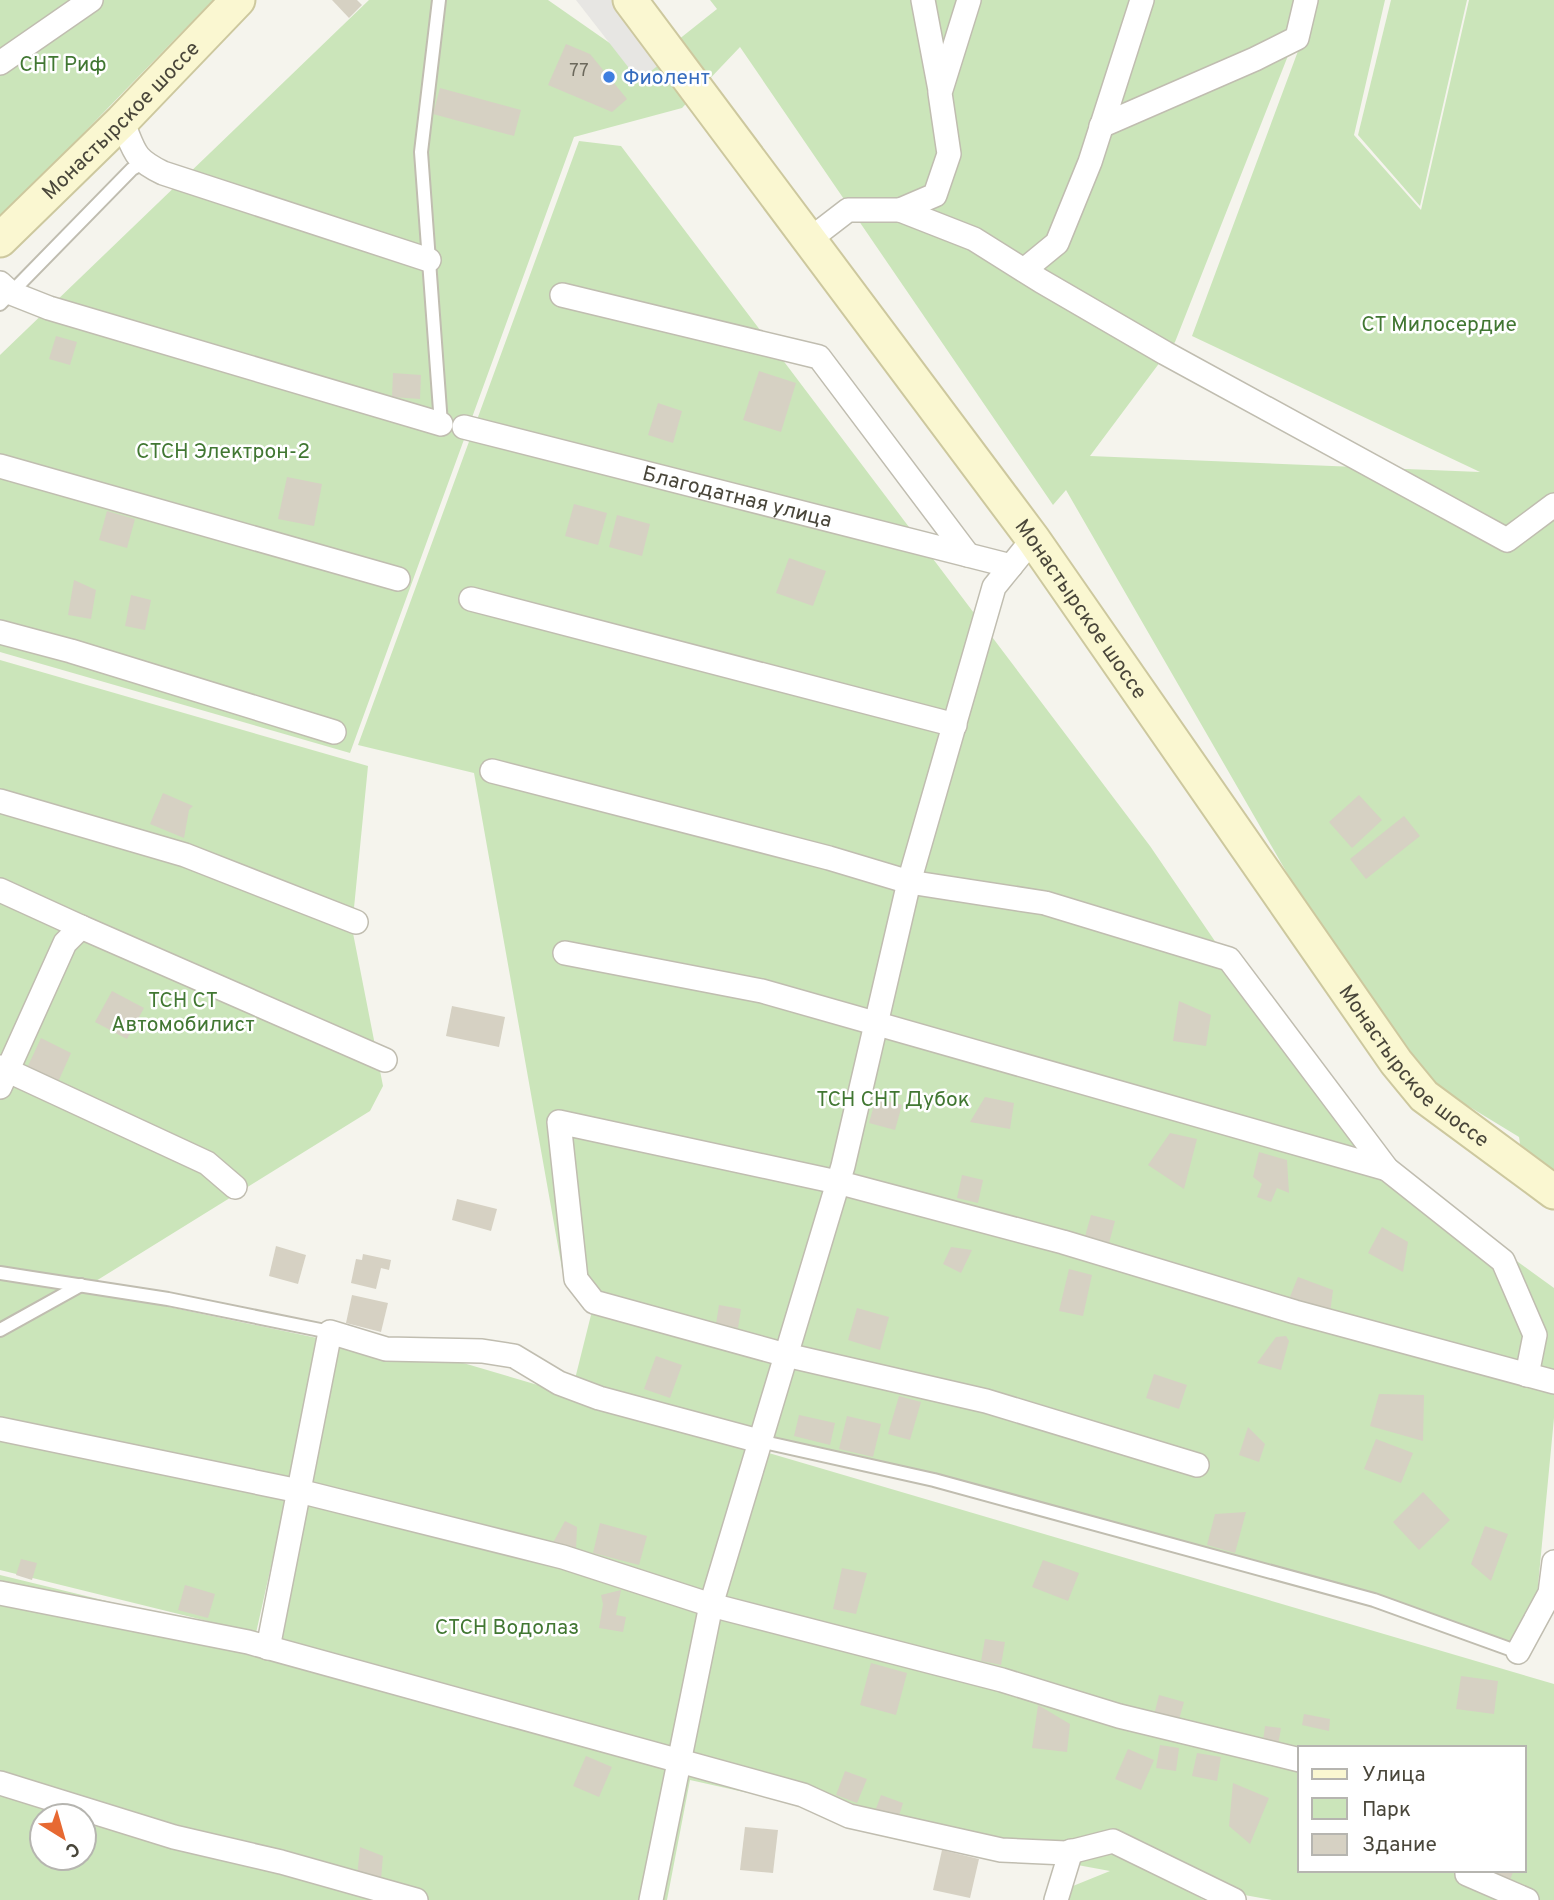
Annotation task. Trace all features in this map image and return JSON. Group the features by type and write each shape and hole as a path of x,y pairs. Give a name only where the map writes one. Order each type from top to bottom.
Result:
{"main road":[{"name":"Монастырское шоссе","path":"0,240 122,121 238,0"},
{"name":"Монастырское шоссе","path":"629,0 1033,539 1396,1062 1424,1097 1554,1192"}],"street":[{"path":"0,64 91,0"},
{"path":"900,210 935,195 949,153 923,0"},
{"path":"940,93 969,0"},
{"path":"1024,270 1056,243 1090,162 1142,0"},
{"path":"1101,126 1297,38 1306,0"},
{"path":"122,121 138,157 143,163 163,173 429,260"},
{"path":"809,240 848,210 900,210 974,239 1165,353 1507,540 1554,505"},
{"path":"4,294 440,424"},
{"path":"562,295 819,357 968,555"},
{"name":"Благодатная улица","path":"464,427 1011,566"},
{"path":"0,466 398,579"},
{"path":"651,1900 711,1605 837,1182 909,882 994,587 1033,539"},
{"path":"471,599 955,725"},
{"path":"0,632 71,651 334,732"},
{"path":"492,771 829,858 909,882 1045,904 1229,959 1387,1169 1503,1261 1535,1335 1527,1374"},
{"path":"0,800 186,855 356,922"},
{"path":"0,890 385,1060"},
{"path":"81,927 65,943 2,1075 207,1163 235,1187"},
{"path":"565,953 762,991 1387,1169"},
{"path":"1197,1465 986,1401 786,1355 594,1302 576,1279 559,1122 837,1182 1063,1242 1295,1312 1554,1382"},
{"path":"268,1648 330,1332 386,1349 482,1351 514,1356 559,1383 599,1398 759,1441"},
{"path":"0,1429 299,1491 563,1557 711,1605 1002,1680 1119,1716 1298,1760"},
{"path":"1518,1652 1550,1593 1554,1562"},
{"path":"0,1592 268,1648 803,1795 849,1816 1001,1850 1071,1852 1113,1841 1234,1900"},
{"path":"0,1783 174,1837 281,1862 416,1900"},
{"path":"1056,1900 1071,1852"},
{"path":"1467,1872 1466,1874 1527,1900"}],"lane":[{"path":"439,0 421,152 440,424"},
{"path":"4,294 132,169 143,163"},
{"path":"0,1273 81,1284 330,1332"},
{"path":"0,1330 81,1284"},
{"path":"759,1441 934,1480 1374,1600 1518,1652"}],"green space":[{"name":"СНТ Риф","path":"0,0 213,0 0,219"},
{"path":"369,0 548,0 644,67 717,9 710,0 1310,0 1175,342 1090,456 1480,472 1192,336 1317,0 1385,0 1354,135 1421,210 1469,0 1554,0 1554,1183 1523,1163 1519,1137 1396,1062 1066,490 1053,505 740,47 682,108 574,137 350,753 0,652 0,355"},
{"path":"1391,0 1467,0 1420,206 1358,135"},
{"name":"ТСН СНТ Дубок","path":"579,141 621,146 1150,846 1352,1142 1554,1288 1554,1418 1537,1596 1513,1643 574,1383 593,1307 564,1280 474,773 358,745"},
{"name":"ТСН СТ Автомобилист","path":"0,660 368,766 352,928 383,1086 370,1111 83,1289 322,1339 256,1633 0,1570"},
{"name":"СТСН Водолаз","path":"334,1323 1554,1684 1554,1900 1272,1900 1173,1882 1204,1900 1063,1900 1068,1888 1110,1871 1034,1857 690,1780 667,1900 390,1900 98,1818 98,1802 43,1802 0,1790 0,1575 258,1638"},
{"path":"0,1796 28,1804 28,1872 98,1872 98,1823 381,1900 0,1900"}],"shaded area":[{"path":"576,0 612,0 661,63 639,81"}],"building":[{"path":"332,0 357,0 362,5 349,18"},
{"path":"566,44 590,54 627,99 612,112 548,85"},
{"path":"440,88 521,110 514,136 433,114"},
{"path":"56,336 77,342 70,365 49,359"},
{"path":"759,371 796,383 781,432 743,420"},
{"path":"393,373 421,375 420,399 392,397"},
{"path":"658,403 682,411 673,443 648,435"},
{"path":"287,477 322,484 314,526 278,519"},
{"path":"574,504 607,513 598,545 565,536"},
{"path":"107,511 135,519 127,548 99,540"},
{"path":"617,515 650,524 642,556 609,547"},
{"path":"789,558 826,571 813,606 776,593"},
{"path":"74,580 96,590 91,619 68,615"},
{"path":"131,595 151,600 145,630 125,626"},
{"path":"163,793 193,806 189,810 184,838 150,824"},
{"path":"1359,795 1382,820 1352,848 1329,822"},
{"path":"1404,816 1420,836 1366,879 1350,859"},
{"path":"112,991 144,1008 127,1039 95,1022"},
{"path":"1179,1001 1211,1015 1206,1046 1173,1041"},
{"path":"452,1006 505,1017 499,1047 446,1036"},
{"path":"41,1038 71,1053 58,1082 27,1068"},
{"path":"985,1097 1014,1103 1010,1129 970,1122"},
{"path":"876,1098 902,1105 895,1130 869,1123"},
{"path":"1170,1133 1197,1139 1184,1189 1148,1165"},
{"path":"1259,1152 1287,1160 1289,1193 1277,1188 1271,1202 1257,1197 1262,1184 1253,1177"},
{"path":"962,1175 983,1180 978,1203 957,1198"},
{"path":"457,1199 497,1209 491,1231 452,1220"},
{"path":"1091,1215 1115,1221 1108,1247 1084,1240"},
{"path":"1382,1227 1408,1242 1403,1272 1368,1253"},
{"path":"276,1246 306,1255 298,1284 269,1276"},
{"path":"951,1247 972,1250 961,1273 943,1264"},
{"path":"363,1254 391,1260 389,1270 381,1268 376,1289 351,1283 356,1259 362,1260"},
{"path":"1069,1269 1092,1275 1083,1316 1059,1311"},
{"path":"1298,1277 1333,1290 1329,1321 1287,1304"},
{"path":"352,1295 388,1303 381,1332 346,1323"},
{"path":"719,1305 741,1309 738,1328 716,1324"},
{"path":"857,1308 889,1317 880,1350 848,1340"},
{"path":"1286,1336 1289,1341 1281,1370 1257,1363 1276,1337"},
{"path":"656,1356 682,1365 670,1398 644,1389"},
{"path":"1154,1374 1187,1385 1179,1409 1146,1398"},
{"path":"1379,1394 1424,1395 1423,1441 1370,1426"},
{"path":"899,1396 921,1402 910,1440 888,1434"},
{"path":"799,1415 835,1423 830,1445 794,1436"},
{"path":"847,1416 881,1424 873,1457 839,1449"},
{"path":"1248,1427 1265,1444 1259,1462 1239,1455"},
{"path":"1376,1439 1413,1453 1401,1483 1364,1469"},
{"path":"1423,1492 1450,1520 1419,1550 1393,1522"},
{"path":"1246,1512 1235,1553 1207,1545 1215,1514"},
{"path":"565,1521 577,1527 576,1549 550,1548"},
{"path":"600,1523 647,1536 639,1565 593,1553"},
{"path":"1485,1526 1508,1534 1491,1581 1471,1564"},
{"path":"21,1559 37,1563 32,1580 16,1575"},
{"path":"1043,1560 1079,1573 1068,1601 1032,1587"},
{"path":"842,1568 867,1573 856,1614 833,1609"},
{"path":"185,1585 215,1594 208,1618 178,1610"},
{"path":"621,1590 616,1615 626,1617 623,1632 599,1628 603,1604 601,1595"},
{"path":"985,1639 1005,1642 1001,1665 981,1661"},
{"path":"871,1663 907,1673 896,1715 860,1705"},
{"path":"1461,1676 1498,1681 1494,1714 1456,1709"},
{"path":"1159,1695 1184,1702 1176,1730 1152,1723"},
{"path":"1038,1705 1070,1724 1067,1752 1032,1748"},
{"path":"1304,1714 1330,1719 1329,1731 1302,1725"},
{"path":"1265,1726 1281,1728 1277,1751 1262,1748"},
{"path":"1160,1745 1179,1748 1176,1771 1156,1768"},
{"path":"1128,1749 1154,1760 1141,1790 1115,1779"},
{"path":"1197,1753 1221,1757 1217,1781 1192,1776"},
{"path":"586,1756 612,1767 599,1797 573,1786"},
{"path":"845,1771 867,1779 857,1803 836,1795"},
{"path":"1233,1783 1269,1798 1250,1844 1229,1826"},
{"path":"881,1795 903,1803 897,1822 874,1814"},
{"path":"745,1827 778,1830 773,1873 740,1870"},
{"path":"360,1847 383,1856 381,1879 357,1877"},
{"path":"942,1850 979,1859 970,1898 933,1890"},
{"path":"1486,1872 1513,1872 1509,1882"}],"place":[{"name":"Фиолент","path":"609,77"}],"park label":[{"name":"СТ Милосердие","path":"1439,324"},
{"name":"СТСН Электрон-2","path":"223,451"}]}
